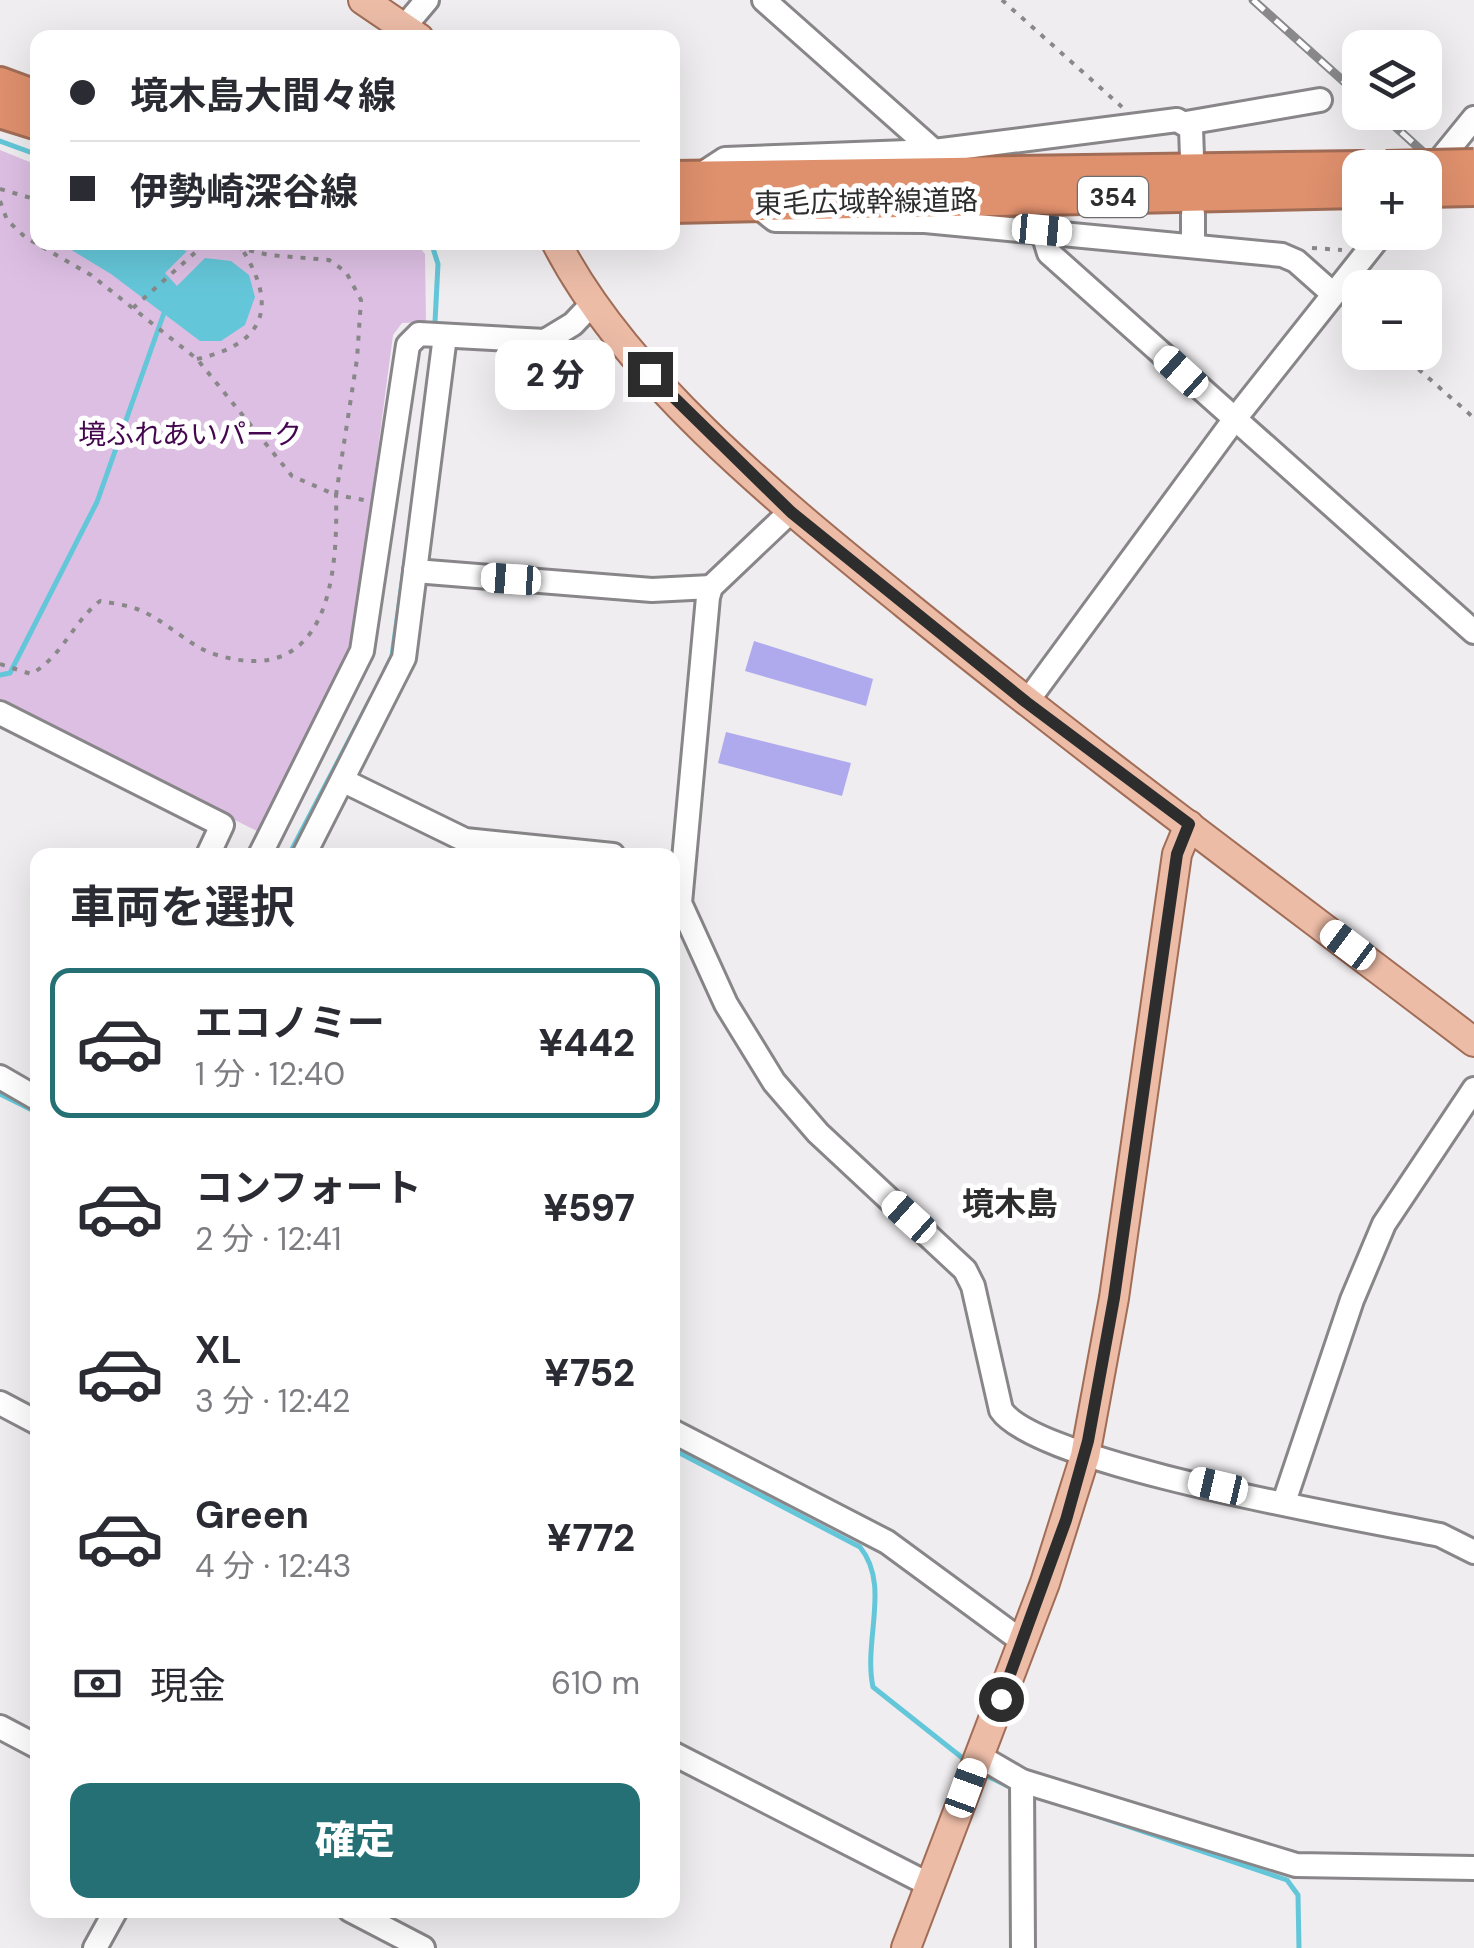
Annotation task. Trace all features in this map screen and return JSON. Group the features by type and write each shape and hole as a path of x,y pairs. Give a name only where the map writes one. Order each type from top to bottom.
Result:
{"highway":[{"path":"0,84 30,95"},
{"path":"0,110 30,120"},
{"name":"東毛広域幹線道路","path":"1442,168 1474,166"},
{"name":"東毛広域幹線道路","path":"685,178 1342,174"},
{"name":"東毛広域幹線道路","path":"680,206 1342,175"},
{"path":"1442,190 1474,189"}],"main road":[{"path":"363,0 409,30"},
{"path":"561,250 592,304 650,374 791,512 1026,702 1474,1042"},
{"path":"906,1948 1023,1642 1085,1456 1114,1298 1177,854 1189,824"}],"street":[{"path":"413,30 427,0"},
{"path":"764,0 934,151"},
{"path":"685,178 725,159 934,151 1186,123 1204,116 1320,100"},
{"path":"1442,158 1474,118"},
{"path":"1186,123 1193,140 1192,157"},
{"path":"755,204 775,220 925,221 1282,255 1296,261 1332,294"},
{"path":"1192,214 1193,246"},
{"path":"1042,230 1049,253 1474,632"},
{"path":"1026,702 1234,420 1369,250"},
{"path":"264,848 362,651 408,345 418,334 545,341 573,324 592,304"},
{"path":"308,848 401,669 445,336"},
{"path":"680,848 702,623 711,587 791,512"},
{"path":"415,571 652,590 711,587"},
{"path":"0,713 222,825 211,848"},
{"path":"344,781 465,840 544,848"},
{"path":"680,903 726,1004 774,1082 818,1133 964,1270 974,1286 1006,1417 1085,1456 1440,1536 1474,1552"},
{"path":"1284,1502 1352,1300 1384,1224 1474,1089"},
{"path":"0,1403 30,1418"},
{"path":"680,1436 887,1542 1023,1642"},
{"path":"0,1727 30,1743"},
{"path":"680,1756 930,1885"},
{"path":"978,1756 1022,1781 1309,1868 1474,1868"},
{"path":"1022,1781 1023,1948"},
{"path":"95,1948 112,1918"},
{"path":"365,1918 423,1948"}],"path":[{"path":"1002,0 1123,108 1128,127"},
{"path":"0,188 30,197"},
{"path":"0,201 8,220 30,241"},
{"path":"1296,261 1302,248 1342,245"},
{"path":"47,250 92,275 197,358 292,476 336,495 374,501"},
{"path":"133,308 198,250"},
{"path":"197,358 232,351 259,326 263,302 254,268 243,250"},
{"path":"0,664 32,674 49,664 86,612 100,601 138,609 215,655 256,661 294,650 325,615 338,552 336,495 361,300 346,272 329,260 250,250"},
{"path":"1419,370 1474,418"}],"green space":[{"name":"境ふれあいパーク","path":"0,150 30,162 30,250 422,250 425,254 426,322 402,323 393,335 352,646 261,833 0,703"}],"water":[{"path":"72,250 187,251 165,273 177,286 205,258 231,261 249,275 255,297 245,325 221,341 200,341 111,274"}],"building":[{"path":"754,641 873,679 866,706 745,671"},
{"path":"726,732 851,763 842,796 718,763"}],"waterway":[{"path":"0,141 30,152"},
{"path":"434,250 438,264 435,322"},
{"path":"0,675 10,673 97,502 164,313"},
{"path":"385,670 392,656 406,554"},
{"path":"293,848 371,698"},
{"path":"0,1094 30,1109"},
{"path":"680,1453 860,1547 874,1578 873,1687 965,1760"},
{"path":"981,1773 1016,1790"},
{"path":"1088,1813 1287,1880 1298,1895 1299,1948"}],"railway":[{"path":"1253,0 1342,80"},
{"path":"1399,130 1474,198"}],"district":[{"name":"境木島","path":"1010,1204"}],"route":[{"path":"650,374 791,512 1026,702 1189,824 1177,854 1114,1298 1085,1456 1001,1699"}]}
